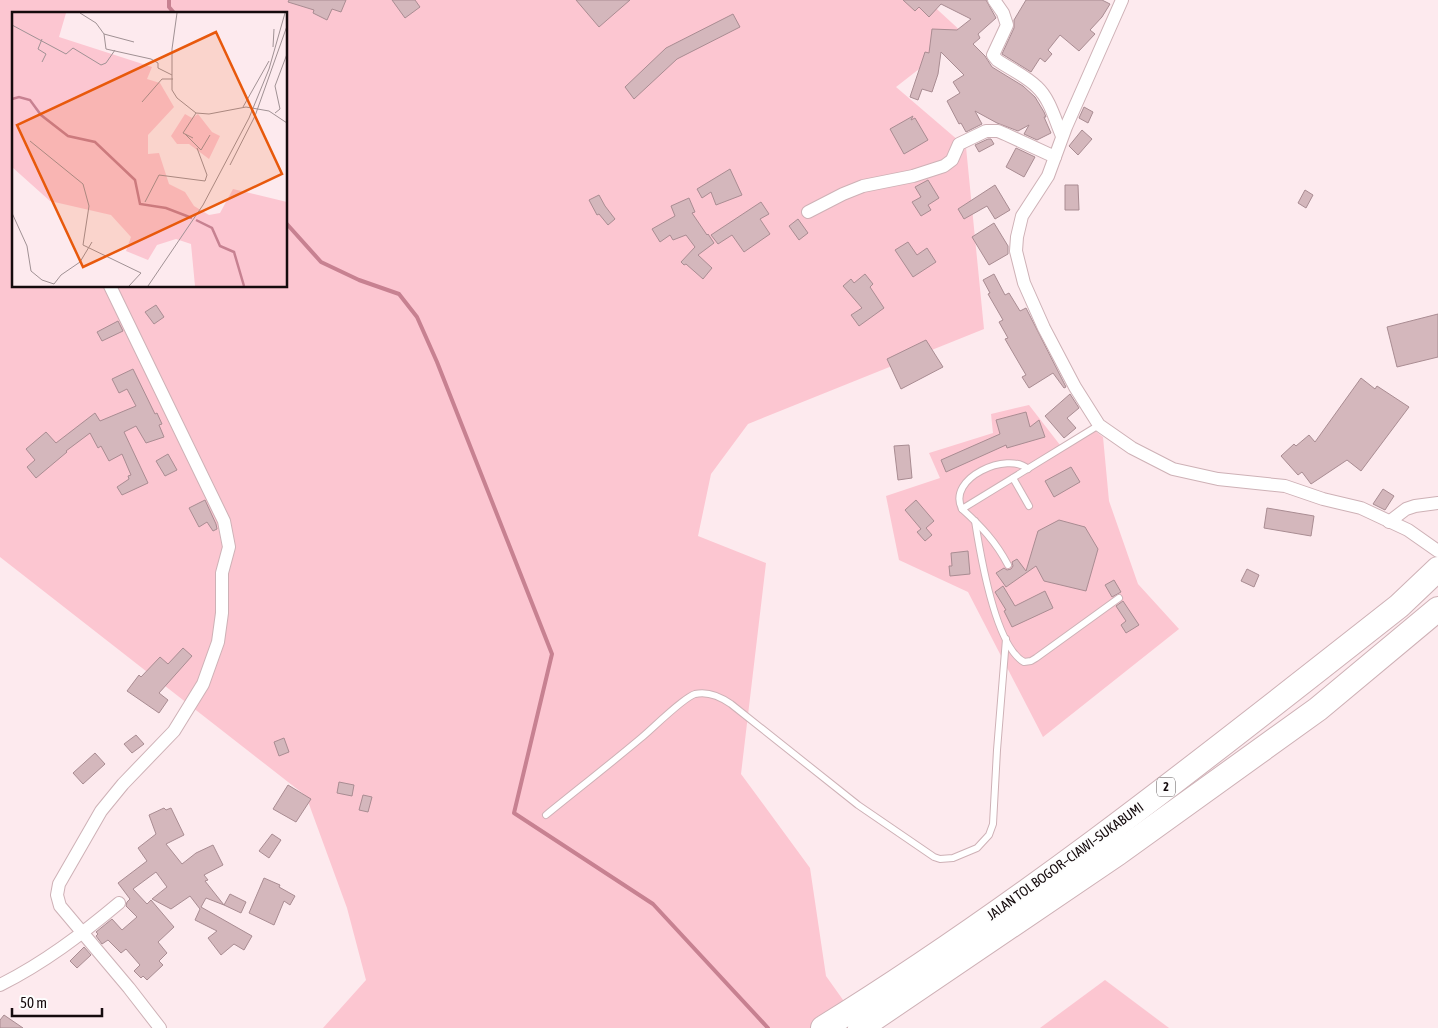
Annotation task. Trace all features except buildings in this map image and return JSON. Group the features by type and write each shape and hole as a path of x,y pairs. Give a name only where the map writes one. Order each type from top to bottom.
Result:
{"highway":[{"name":"JALAN TOL BOGOR–CIAWI–SUKABUMI","path":"860,1028 885,1001 1096,842 1399,606 1438,569"},
{"name":"JALAN TOL BOGOR–CIAWI–SUKABUMI","path":"823,1028 885,1001 1118,853 1318,709 1438,609"}],"street":[{"path":"994,0 1003,13 1007,24 993,55 997,60 1037,87 1046,98 1062,136"},
{"path":"1122,0 1062,136 1043,185 1022,216 1018,230 1016,251 1024,283 1044,328 1075,387 1100,424 1132,448 1173,469 1218,479 1285,486 1323,499 1361,508 1408,530 1438,551"},
{"path":"808,212 862,186 913,176 944,166 952,160 960,144 986,130 998,131 1055,157"},
{"path":"111,288 224,521 229,547 222,573 222,613 218,642 203,684 174,731 123,784 101,811 59,884 57,895 60,906 160,1028"},
{"path":"1389,522 1406,509 1415,506 1438,504"},
{"path":"0,985 24,973 83,933 119,903"}],"lane":[{"path":"962,509 1100,424"},
{"path":"1008,565 999,547 976,521 962,509 958,502 959,494 963,485 970,478 990,468 1006,463 1016,463 1028,469"},
{"path":"1013,478 1029,506"},
{"path":"976,521 988,585 996,615 1006,639 1018,657 1024,662 1031,661 1119,598"},
{"path":"546,816 685,700 696,694 706,694 722,698 735,707 852,800 926,852 940,859 959,857 981,845 989,835 993,824 996,750 1006,639"}],"shaded area":[{"path":"0,0 927,0 964,34 896,87 966,147 984,329 748,424 711,474 698,536 766,563 741,774 810,868 826,976 863,1028 323,1028 366,980 347,908 306,796 0,557"},
{"path":"1029,405 1060,445 1090,427 1103,437 1109,501 1138,584 1179,629 1043,737 968,592 899,560 886,496 940,478 929,453 993,433 991,414"},
{"path":"1105,980 1169,1028 1040,1028"}],"waterway":[{"path":"169,0 169,7 173,12"},
{"path":"288,225 321,262 359,280 399,294 417,317 437,362 552,654 514,813 653,904 768,1028"}]}
